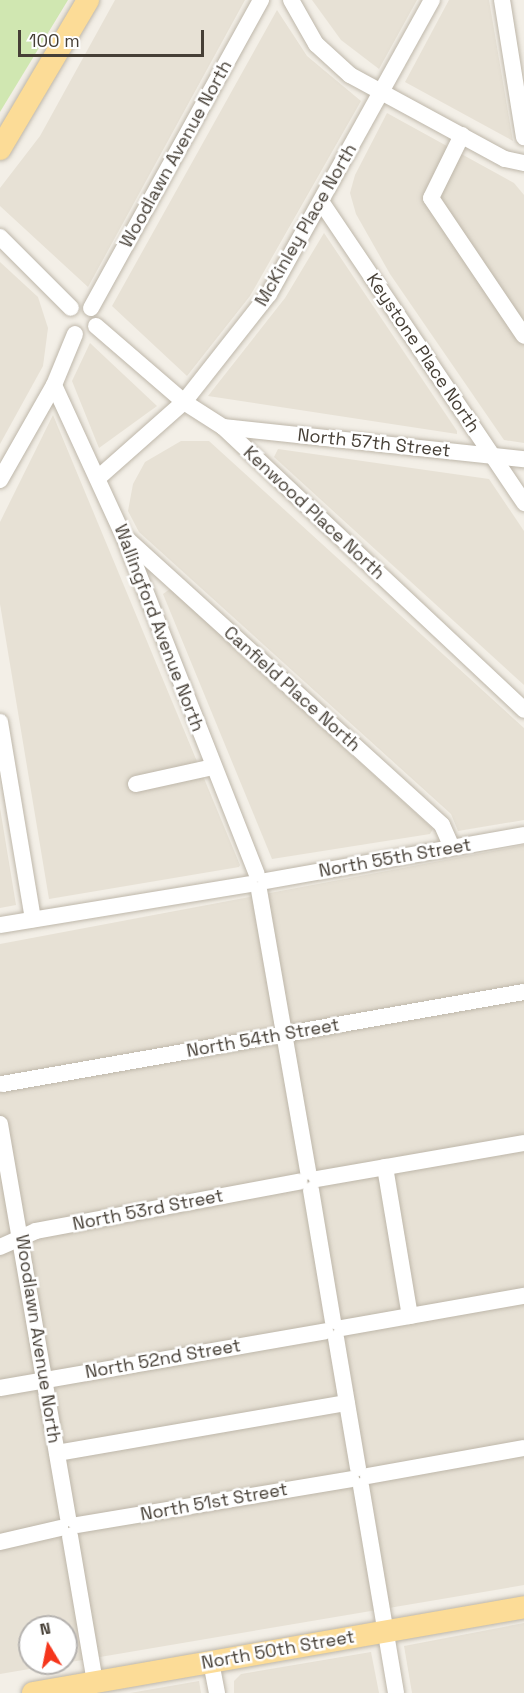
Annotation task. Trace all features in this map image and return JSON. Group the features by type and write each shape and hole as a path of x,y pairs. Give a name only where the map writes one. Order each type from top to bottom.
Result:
{"main road":[{"path":"0,149 88,0"},
{"name":"North 50th Street","path":"33,1693 524,1606"}],"street":[{"name":"Woodlawn Avenue North","path":"91,308 261,0"},
{"path":"291,0 326,55 381,91 505,159 524,163"},
{"name":"McKinley Place North","path":"98,478 184,402 269,294 322,204 432,0"},
{"path":"501,0 519,72 524,137"},
{"path":"462,135 431,198 524,336"},
{"name":"Keystone Place North","path":"322,204 524,503"},
{"path":"0,237 71,308 91,308 96,326 84,335 75,334 66,323 71,308"},
{"name":"Kenwood Place North","path":"96,326 184,402 223,427 524,710"},
{"path":"0,480 54,385 75,334"},
{"name":"Wallingford Avenue North","path":"54,385 124,537 258,882 396,1693"},
{"name":"North 57th Street","path":"223,427 524,459"},
{"name":"Canfield Place North","path":"124,537 442,825 452,848"},
{"path":"0,722 33,919"},
{"path":"136,784 213,766"},
{"name":"North 55th Street","path":"0,925 524,835"},
{"name":"North 54th Street","path":"0,1084 524,992"},
{"name":"Woodlawn Avenue North","path":"0,1124 95,1682"},
{"name":"North 53rd Street","path":"0,1247 21,1238 309,1181 524,1143"},
{"path":"386,1167 410,1316"},
{"name":"North 52nd Street","path":"0,1388 44,1378 524,1296"},
{"path":"57,1453 347,1403"},
{"name":"North 51st Street","path":"0,1542 69,1527 524,1448"},
{"path":"211,1662 217,1693"}],"shaded area":[{"path":"115,0 245,0 88,287 0,206 0,188 40,136"},
{"path":"312,0 417,0 379,69 341,40"},
{"path":"449,0 489,0 513,141 405,82"},
{"path":"277,10 307,56 361,101 250,296 187,376 112,306"},
{"path":"387,113 514,183 524,195 524,443 504,440 390,274 356,214 350,193 355,175"},
{"path":"324,233 457,434 208,396 285,298"},
{"path":"0,262 38,297 48,328 43,366 0,444"},
{"path":"90,343 157,406 99,448 72,381"},
{"path":"53,415 239,867 49,899 0,604 0,522"},
{"path":"181,441 209,441 524,728 524,820 458,831 451,814 139,532 128,511 133,484 145,462"},
{"path":"278,449 489,479 524,531 524,685 274,457"},
{"path":"170,589 433,829 430,834 272,859 163,594"},
{"path":"0,808 16,905 0,908"},
{"path":"524,845 524,1585 78,1661 78,1615 18,1615 18,1671 0,1674 0,944"},
{"path":"524,1623 524,1693 412,1693 404,1646"},
{"path":"371,1652 379,1693 234,1693 234,1681 241,1674"},
{"path":"199,1681 201,1693 130,1693"}],"green space":[{"path":"0,0 68,0 0,112"}]}
